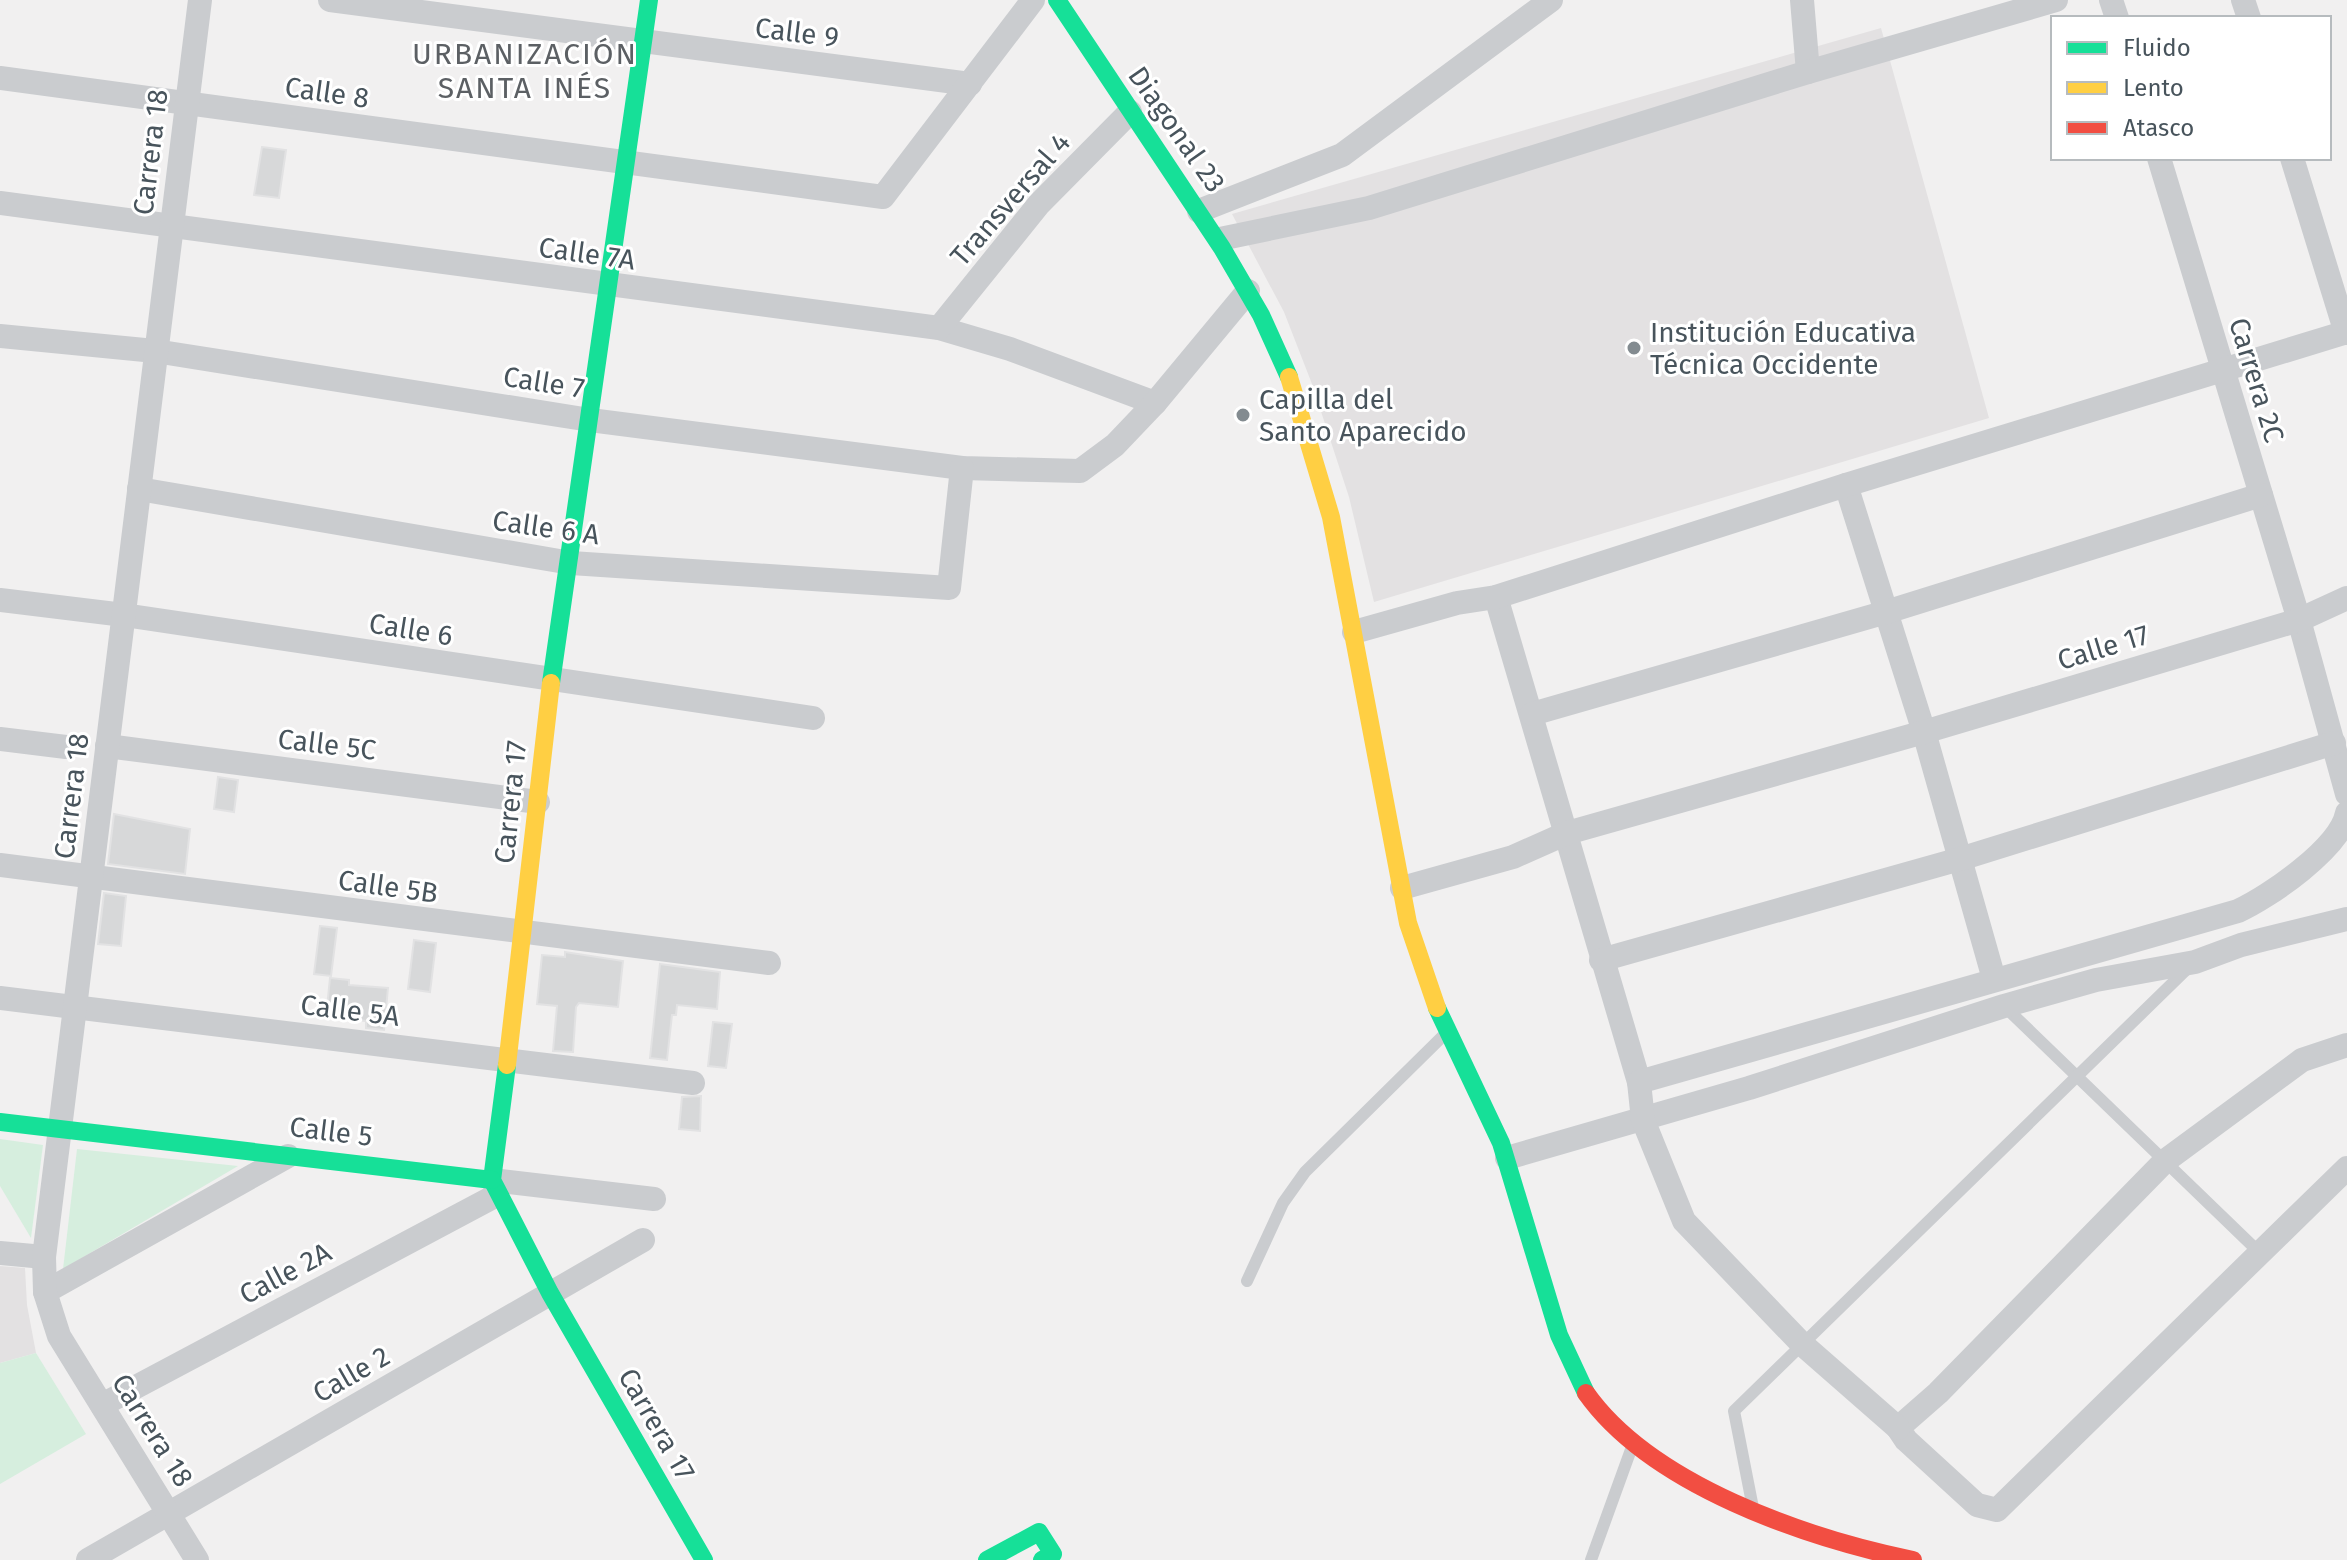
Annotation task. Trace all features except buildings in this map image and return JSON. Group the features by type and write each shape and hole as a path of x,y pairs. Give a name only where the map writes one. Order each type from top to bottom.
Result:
{"street":[{"name":"Carrera 18","path":"197,1560 59,1336 45,1292 44,1257 200,0"},
{"name":"Calle 9","path":"330,0 970,84"},
{"name":"Carrera 17","path":"649,0 571,563 551,681 524,934 506,1059 494,1187 550,1293 704,1560"},
{"path":"970,84 1033,0"},
{"name":"Diagonal 23","path":"1057,0 1130,112 1220,239 1292,384 1315,457 1354,632 1408,925 1427,985 1507,1158 1563,1347 1577,1380 1609,1423 1665,1465 1754,1511 1828,1540 1913,1560"},
{"path":"1199,211 1342,155 1551,0"},
{"path":"1802,0 1808,72"},
{"path":"1220,239 1369,208 1808,72 2056,0"},
{"name":"Calle 8","path":"0,78 883,197 970,84"},
{"name":"Transversal 4","path":"939,328 1039,204 1130,112"},
{"name":"Carrera 2C","path":"2160,160 2299,620 2347,794"},
{"path":"1354,632 1457,603 1496,597 1846,485 2346,332 2293,160"},
{"name":"Calle 7A","path":"0,203 171,224 609,287 939,328 1010,349 1155,403"},
{"path":"1155,403 1248,291"},
{"name":"Calle 7","path":"0,336 155,351 590,420 962,468 1080,471 1115,445 1155,403"},
{"name":"Calle 6 A","path":"139,489 571,563 949,588 962,468"},
{"path":"1846,485 1883,613 1924,732 1994,979"},
{"path":"1532,714 1883,613 2261,495"},
{"path":"1496,597 1639,1082 1643,1120 1684,1221 1802,1344 1898,1428 1906,1440 1977,1505 1997,1510 2262,1255 2347,1168"},
{"name":"Calle 17","path":"1402,888 1513,857 1567,833 1924,732 2299,620 2347,598"},
{"name":"Calle 6","path":"0,600 124,615 813,718"},
{"path":"0,739 66,747"},
{"path":"1601,960 1960,859 2334,743"},
{"name":"Calle 5C","path":"107,746 538,802"},
{"path":"1639,1082 2238,911 2266,898 2328,844 2345,824 2347,813"},
{"name":"Calle 5B","path":"0,865 769,963"},
{"path":"1507,1158 1643,1120 2004,1006 2096,980 2195,962 2241,945 2347,919"},
{"name":"Calle 5A","path":"0,998 693,1083"},
{"path":"1898,1428 1938,1393 2165,1161 2302,1060 2347,1045"},
{"name":"Calle 5","path":"0,1122 288,1156 494,1187 654,1199"},
{"path":"45,1292 288,1156"},
{"name":"Calle 2A","path":"102,1405 494,1187"},
{"name":"Calle 2","path":"88,1560 643,1240"},
{"path":"0,1253 44,1257"},
{"path":"987,1560 1039,1532 1047,1557"}],"lane":[{"path":"1754,1511 1734,1411 2195,962"},
{"path":"2004,1006 2262,1255"},
{"path":"1247,1281 1283,1203 1305,1172 1449,1030"},
{"path":"1591,1560 1634,1441"}],"shaded area":[{"name":"Institución Educativa Técnica Occidente","path":"1881,28 1989,418 1374,602 1349,497 1312,384 1284,312 1232,214"},
{"path":"0,1266 25,1268 27,1305 36,1353 0,1363"}],"green space":[{"path":"0,1139 43,1145 31,1238 0,1186"},
{"path":"77,1149 238,1166 63,1269"},
{"path":"36,1353 86,1434 0,1484 0,1363"}],"traffic: fast":[{"path":"551,683 649,0"},
{"path":"1057,0 1222,248 1261,315 1289,377"},
{"path":"1437,1008 1501,1143 1559,1335 1586,1393"},
{"path":"507,1065 492,1180 550,1293 704,1560"},
{"path":"0,1122 492,1180"},
{"path":"987,1560 1039,1532 1053,1554 1042,1560"}],"traffic: slow":[{"path":"1289,377 1331,517 1408,923 1437,1008"},
{"path":"507,1065 551,683"}],"traffic: jam":[{"path":"1586,1393 1614,1426 1649,1455 1734,1503 1826,1538 1913,1560"}],"place":[{"name":"Institución Educativa Técnica Occidente","path":"1634,348"},
{"name":"Capilla del Santo Aparecido","path":"1243,415"}],"district":[{"name":"URBANIZACIÓN SANTA INÉS","path":"525,71"}]}
